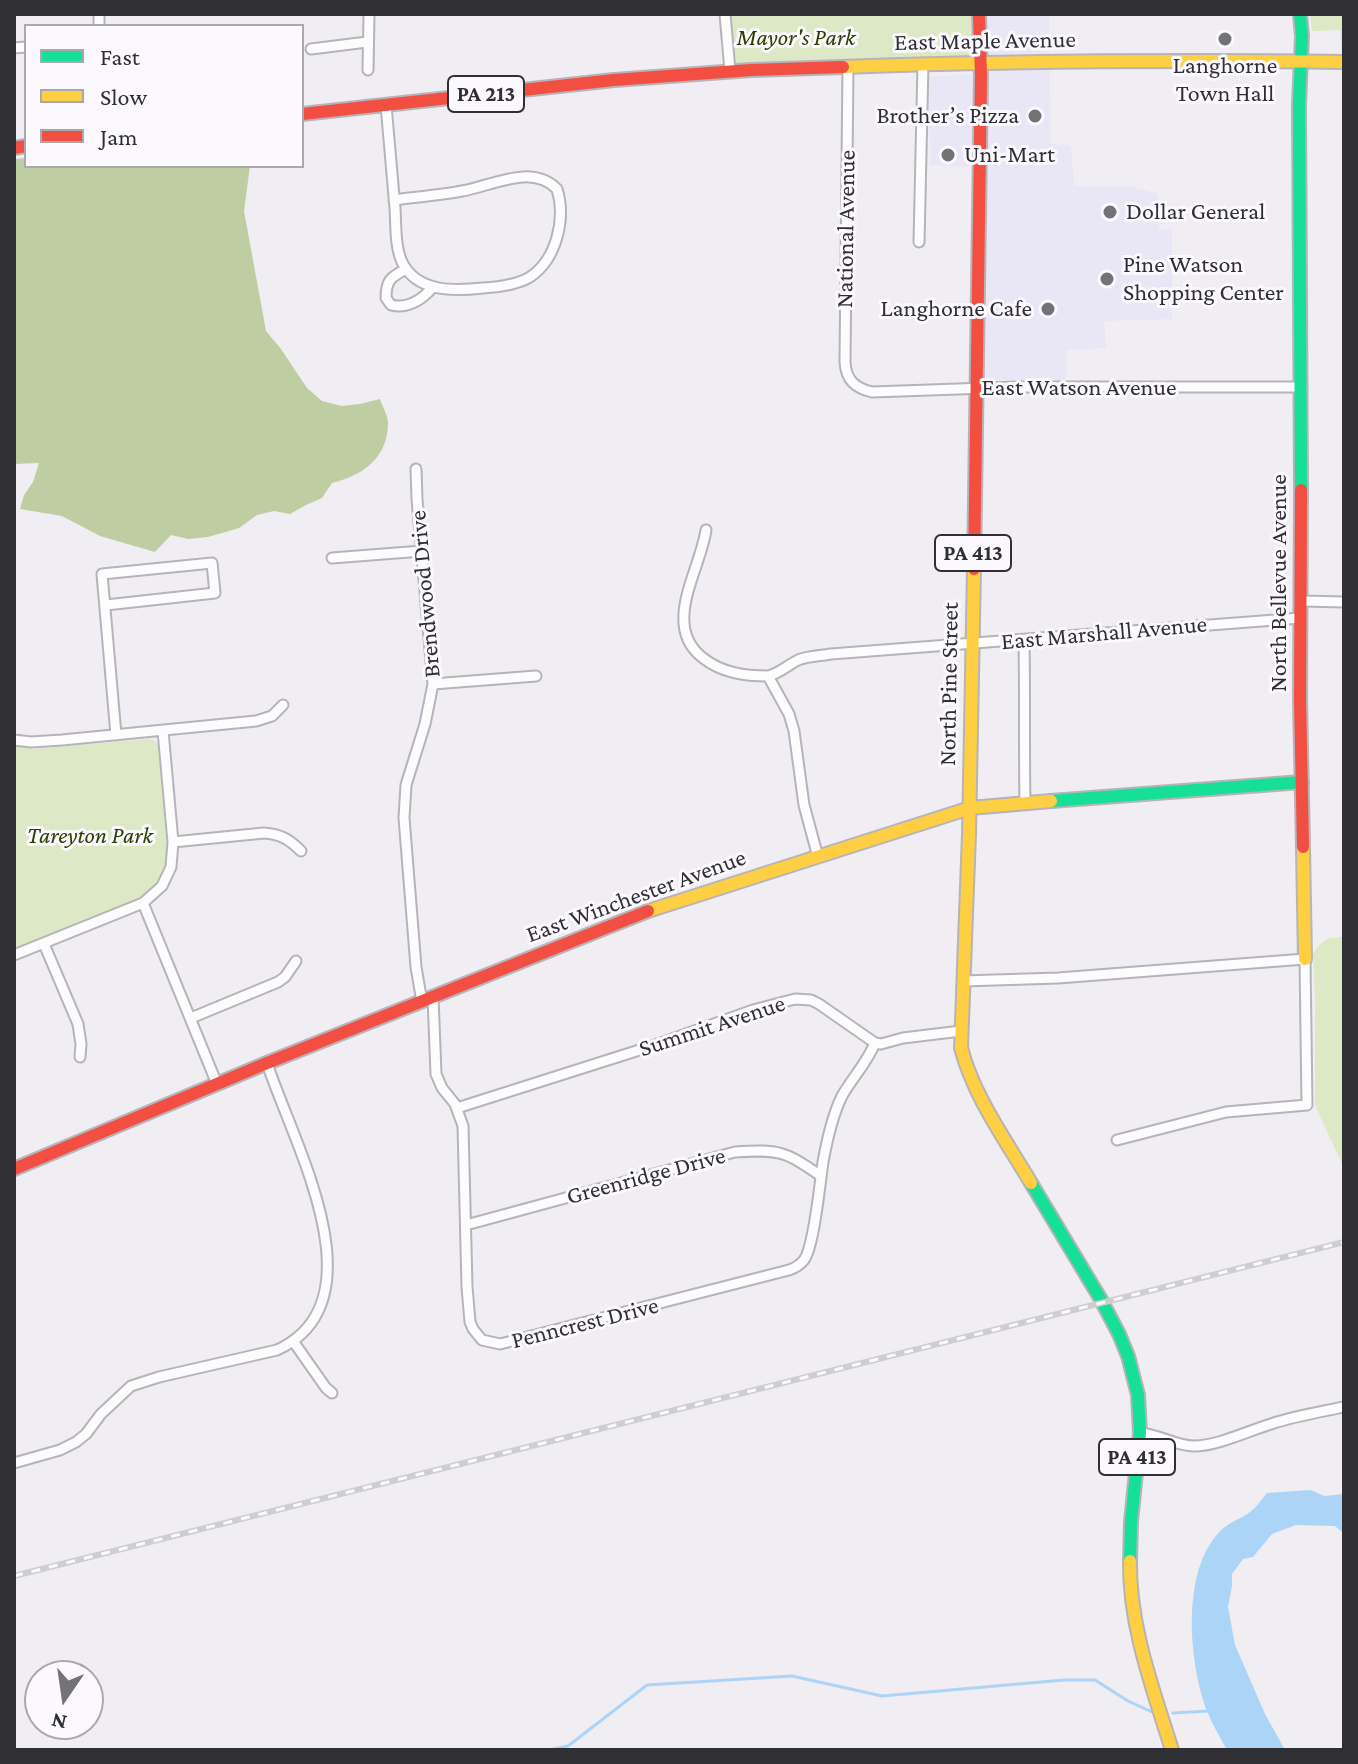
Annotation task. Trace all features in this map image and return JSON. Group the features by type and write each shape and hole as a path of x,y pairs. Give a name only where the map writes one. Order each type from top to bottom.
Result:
{"main road":[{"name":"PA 413","path":"979,14 981,62"},
{"name":"North Bellevue Avenue","path":"1300,14 1299,319 1305,959"},
{"name":"East Maple Avenue","path":"386,105 730,71 981,62 1302,62"},
{"name":"North Pine Street","path":"981,62 970,808 961,1048 967,1071 1119,1334 1138,1395 1140,1433"},
{"name":"PA 213","path":"1302,62 1344,62"},
{"name":"PA 213","path":"304,114 386,105"},
{"name":"East Winchester Avenue","path":"14,1169 630,917 970,808 1302,782"},
{"name":"PA 413","path":"1140,1433 1131,1522 1130,1581 1141,1645 1172,1750"},
{"name":"PA 413","path":"1156,1697 1183,1750"}],"street":[{"path":"368,70 369,14"},
{"path":"725,14 730,71"},
{"path":"311,49 367,42"},
{"path":"919,242 923,64"},
{"name":"National Avenue","path":"848,66 845,362 850,381 856,387"},
{"path":"386,105 394,200 400,255 413,276 433,287 462,291 528,279 551,254 558,235 560,206 557,189 544,179 512,178 465,191 394,200"},
{"path":"406,269 388,282 386,298 391,305 399,307 415,302 433,287"},
{"name":"East Watson Avenue","path":"856,387 882,392 976,387 1302,387"},
{"name":"Brendwood Drive","path":"416,469 433,684 425,724 406,785 404,818 416,967 428,999"},
{"path":"706,530 704,547 685,601 686,638 700,656 712,664 739,674 768,676 789,714 794,731 804,805 818,857"},
{"path":"332,558 422,551"},
{"path":"106,605 215,593 212,563 102,574 116,735"},
{"path":"1302,601 1344,602"},
{"name":"East Marshall Avenue","path":"768,676 806,657 1301,618"},
{"path":"1024,641 1025,803"},
{"path":"433,684 536,676"},
{"path":"14,740 31,742 256,721 272,716 283,705"},
{"path":"14,955 143,903 166,880 171,867 173,842 163,731"},
{"path":"173,842 275,833 291,841 301,851"},
{"path":"143,903 217,1084"},
{"path":"44,944 78,1024 80,1057"},
{"path":"963,981 1058,978 1305,959"},
{"name":"North Bellevue Avenue","path":"1117,1140 1226,1112 1307,1105 1305,959"},
{"path":"191,1018 278,982 296,961"},
{"name":"Penncrest Drive","path":"428,999 436,1074 457,1108 463,1126 470,1322 482,1340 500,1344 795,1267 805,1258 810,1244 829,1133 839,1102 875,1043"},
{"name":"Summit Avenue","path":"457,1108 652,1046 753,1010 795,999 819,1004 875,1043"},
{"path":"875,1043 961,1031"},
{"path":"14,1463 60,1450 76,1442 131,1386 277,1350 305,1331 319,1313 326,1292 327,1267 319,1204 267,1063"},
{"name":"Greenridge Drive","path":"466,1225 735,1152 779,1151 821,1176"},
{"path":"293,1341 332,1393"},
{"path":"1140,1433 1195,1446 1344,1407"}],"shaded area":[{"path":"987,14 1049,14 1050,144 1071,145 1074,186 1133,187 1158,194 1159,229 1172,230 1172,319 1104,321 1106,348 1066,350 1066,381 985,379 988,167 930,165 929,77 990,73"}],"green space":[{"name":"Mayor's Park","path":"730,14 971,14 973,52 968,57 735,64"},
{"path":"1310,14 1344,14 1344,54 1340,30 1312,31"},
{"path":"24,158 24,168 250,168 244,211 266,331 307,388 322,401 342,406 380,399 388,423 387,435 378,456 353,476 332,483 322,498 290,514 274,511 257,515 239,528 208,537 188,539 171,535 155,552 100,536 62,516 20,509 39,463 14,464 14,159"},
{"name":"Tareyton Park","path":"149,739 158,745 167,849 159,878 138,900 14,951 14,746 33,749"},
{"path":"1344,937 1344,1168 1315,1105 1313,954 1329,938"}],"water":[{"path":"1311,1490 1324,1496 1344,1494 1344,1531 1335,1526 1296,1525 1272,1534 1253,1557 1243,1559 1232,1574 1228,1607 1235,1645 1265,1714 1285,1750 1227,1750 1207,1711 1196,1669 1192,1621 1197,1575 1204,1554 1215,1537 1253,1510 1267,1493"}],"waterway":[{"path":"549,1750 568,1746 647,1685 792,1676 882,1696 1095,1680 1152,1712"},
{"path":"1173,1713 1209,1711"}],"railway":[{"path":"14,1576 1344,1242"}],"traffic: fast":[{"path":"1300,14 1301,490"},
{"path":"1051,801 1302,782"},
{"path":"1031,1183 1100,1298 1128,1356 1138,1395 1140,1433 1130,1561"}],"traffic: slow":[{"path":"843,67 968,63 1344,62"},
{"path":"974,569 961,1048 982,1101 1031,1183"},
{"path":"648,911 970,808 1051,801"},
{"path":"1303,847 1305,959"},
{"path":"1130,1561 1138,1633 1172,1750"}],"traffic: jam":[{"path":"974,569 981,76 979,14"},
{"path":"304,114 614,80 843,67"},
{"path":"14,148 24,146"},
{"path":"1301,490 1303,847"},
{"path":"14,1169 267,1063 648,911"}],"place":[{"name":"Langhorne Town Hall","path":"1225,39"},
{"name":"Brother’s Pizza","path":"1035,116"},
{"name":"Uni-Mart","path":"948,155"},
{"name":"Dollar General","path":"1110,212"},
{"name":"Pine Watson Shopping Center","path":"1107,279"},
{"name":"Langhorne Cafe","path":"1048,309"}]}
